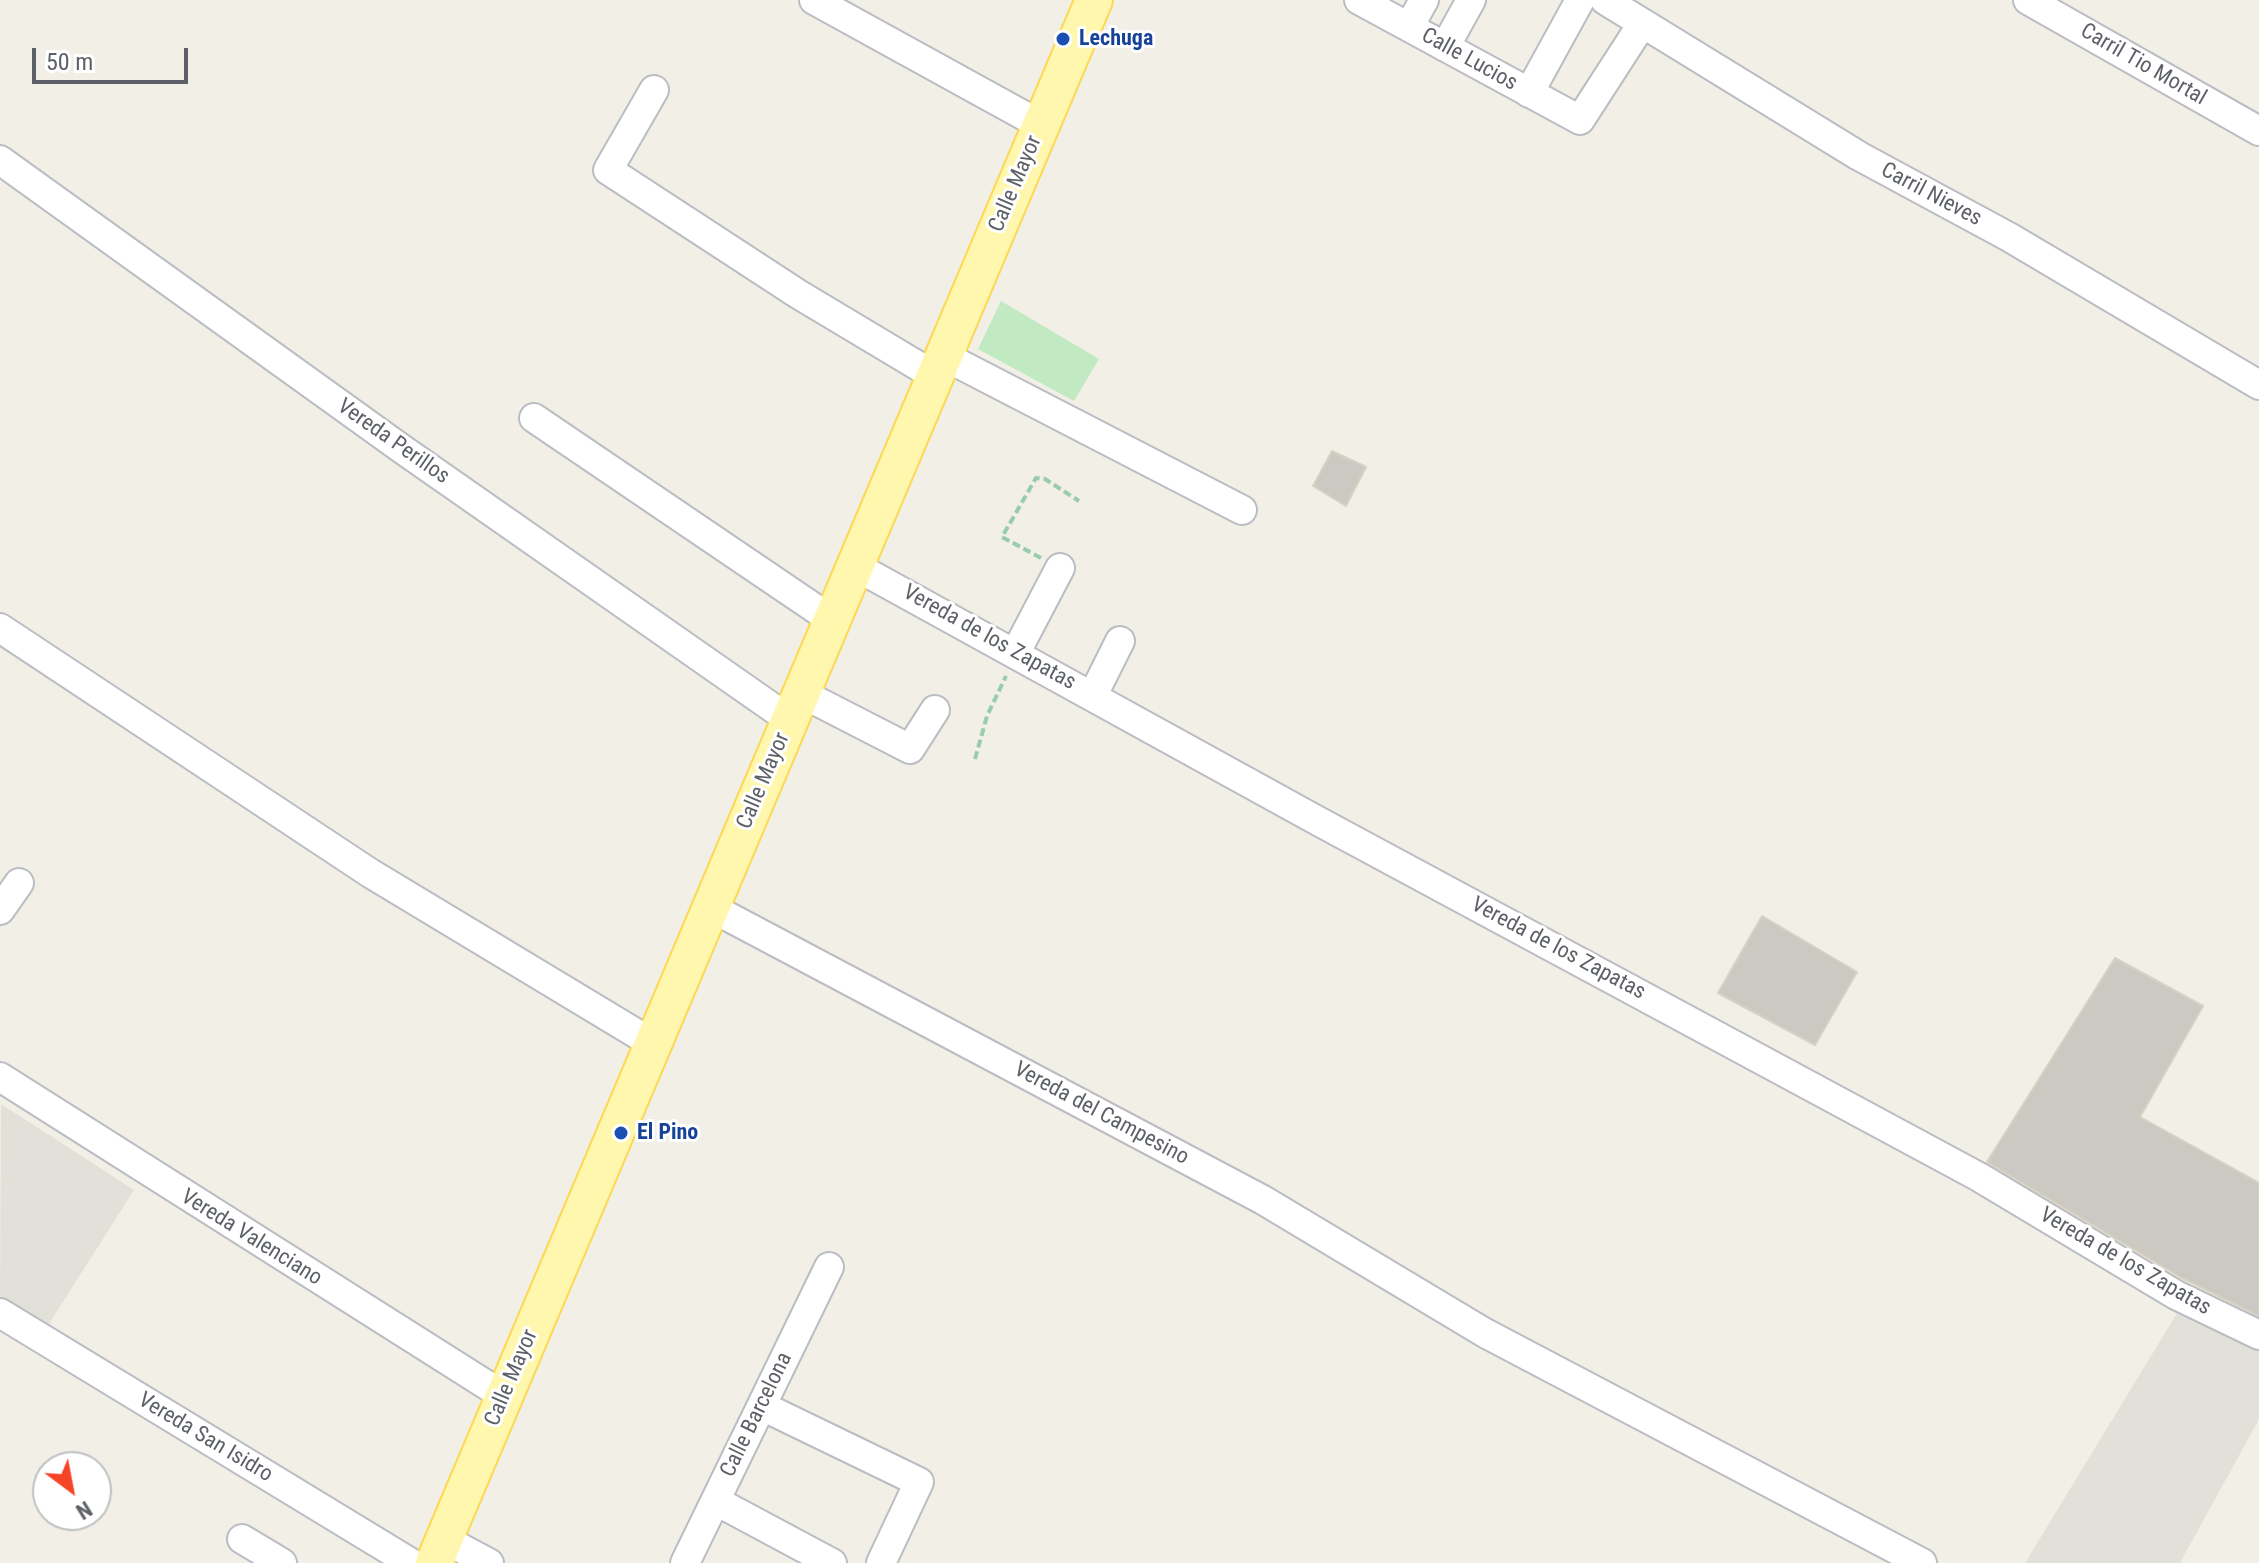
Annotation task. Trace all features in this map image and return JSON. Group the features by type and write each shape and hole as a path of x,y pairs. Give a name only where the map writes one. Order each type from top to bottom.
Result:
{"main road":[{"name":"Calle Mayor","path":"439,1551 1094,0"}],"street":[{"path":"814,0 1041,125"},
{"name":"Calle Lucios","path":"1359,0 1580,120 1642,24"},
{"path":"1409,27 1424,0"},
{"path":"1445,47 1471,0"},
{"path":"1529,93 1580,0"},
{"name":"Carril Nieves","path":"1605,0 1859,156 2009,237 2259,385"},
{"name":"Carril Tio Mortal","path":"2028,0 2259,131"},
{"path":"654,90 608,170 798,294 940,366 1242,510"},
{"name":"Vereda Perillos","path":"0,160 402,449 795,706 910,749 935,710"},
{"path":"534,418 832,620"},
{"name":"Vereda de los Zapatas","path":"855,566 1318,821 1979,1177 2176,1295 2259,1335"},
{"path":"1016,652 1060,568"},
{"path":"0,628 370,873 652,1043"},
{"path":"1093,695 1120,641"},
{"path":"0,910 19,883"},
{"name":"Vereda del Campesino","path":"710,907 1263,1200 1485,1333 1922,1563"},
{"name":"Vereda Valenciano","path":"0,1077 504,1396"},
{"name":"Calle Barcelona","path":"685,1563 829,1267"},
{"name":"Vereda San Isidro","path":"0,1313 411,1563"},
{"path":"762,1406 919,1482 881,1563"},
{"path":"716,1501 832,1563"},
{"path":"242,1539 282,1563"},
{"path":"439,1551 489,1563"}],"path":[{"path":"1060,568 1002,537 1036,478 1045,479 1079,501"},
{"path":"975,759 987,716 1016,652"}],"shaded area":[{"path":"1,1104 134,1190 45,1330 0,1301"},
{"path":"2182,1305 2259,1348 2259,1419 2180,1563 2025,1563"}],"green space":[{"path":"1001,301 1099,359 1074,401 978,349"}],"building":[{"path":"1332,451 1366,467 1346,506 1313,486"},
{"path":"1762,916 1857,972 1815,1045 1718,993"},
{"path":"2115,958 2203,1006 2140,1117 2259,1183 2259,1316 2180,1277 1987,1162"}],"place":[{"name":"Lechuga","path":"1063,39"},
{"name":"El Pino","path":"621,1133"}]}
